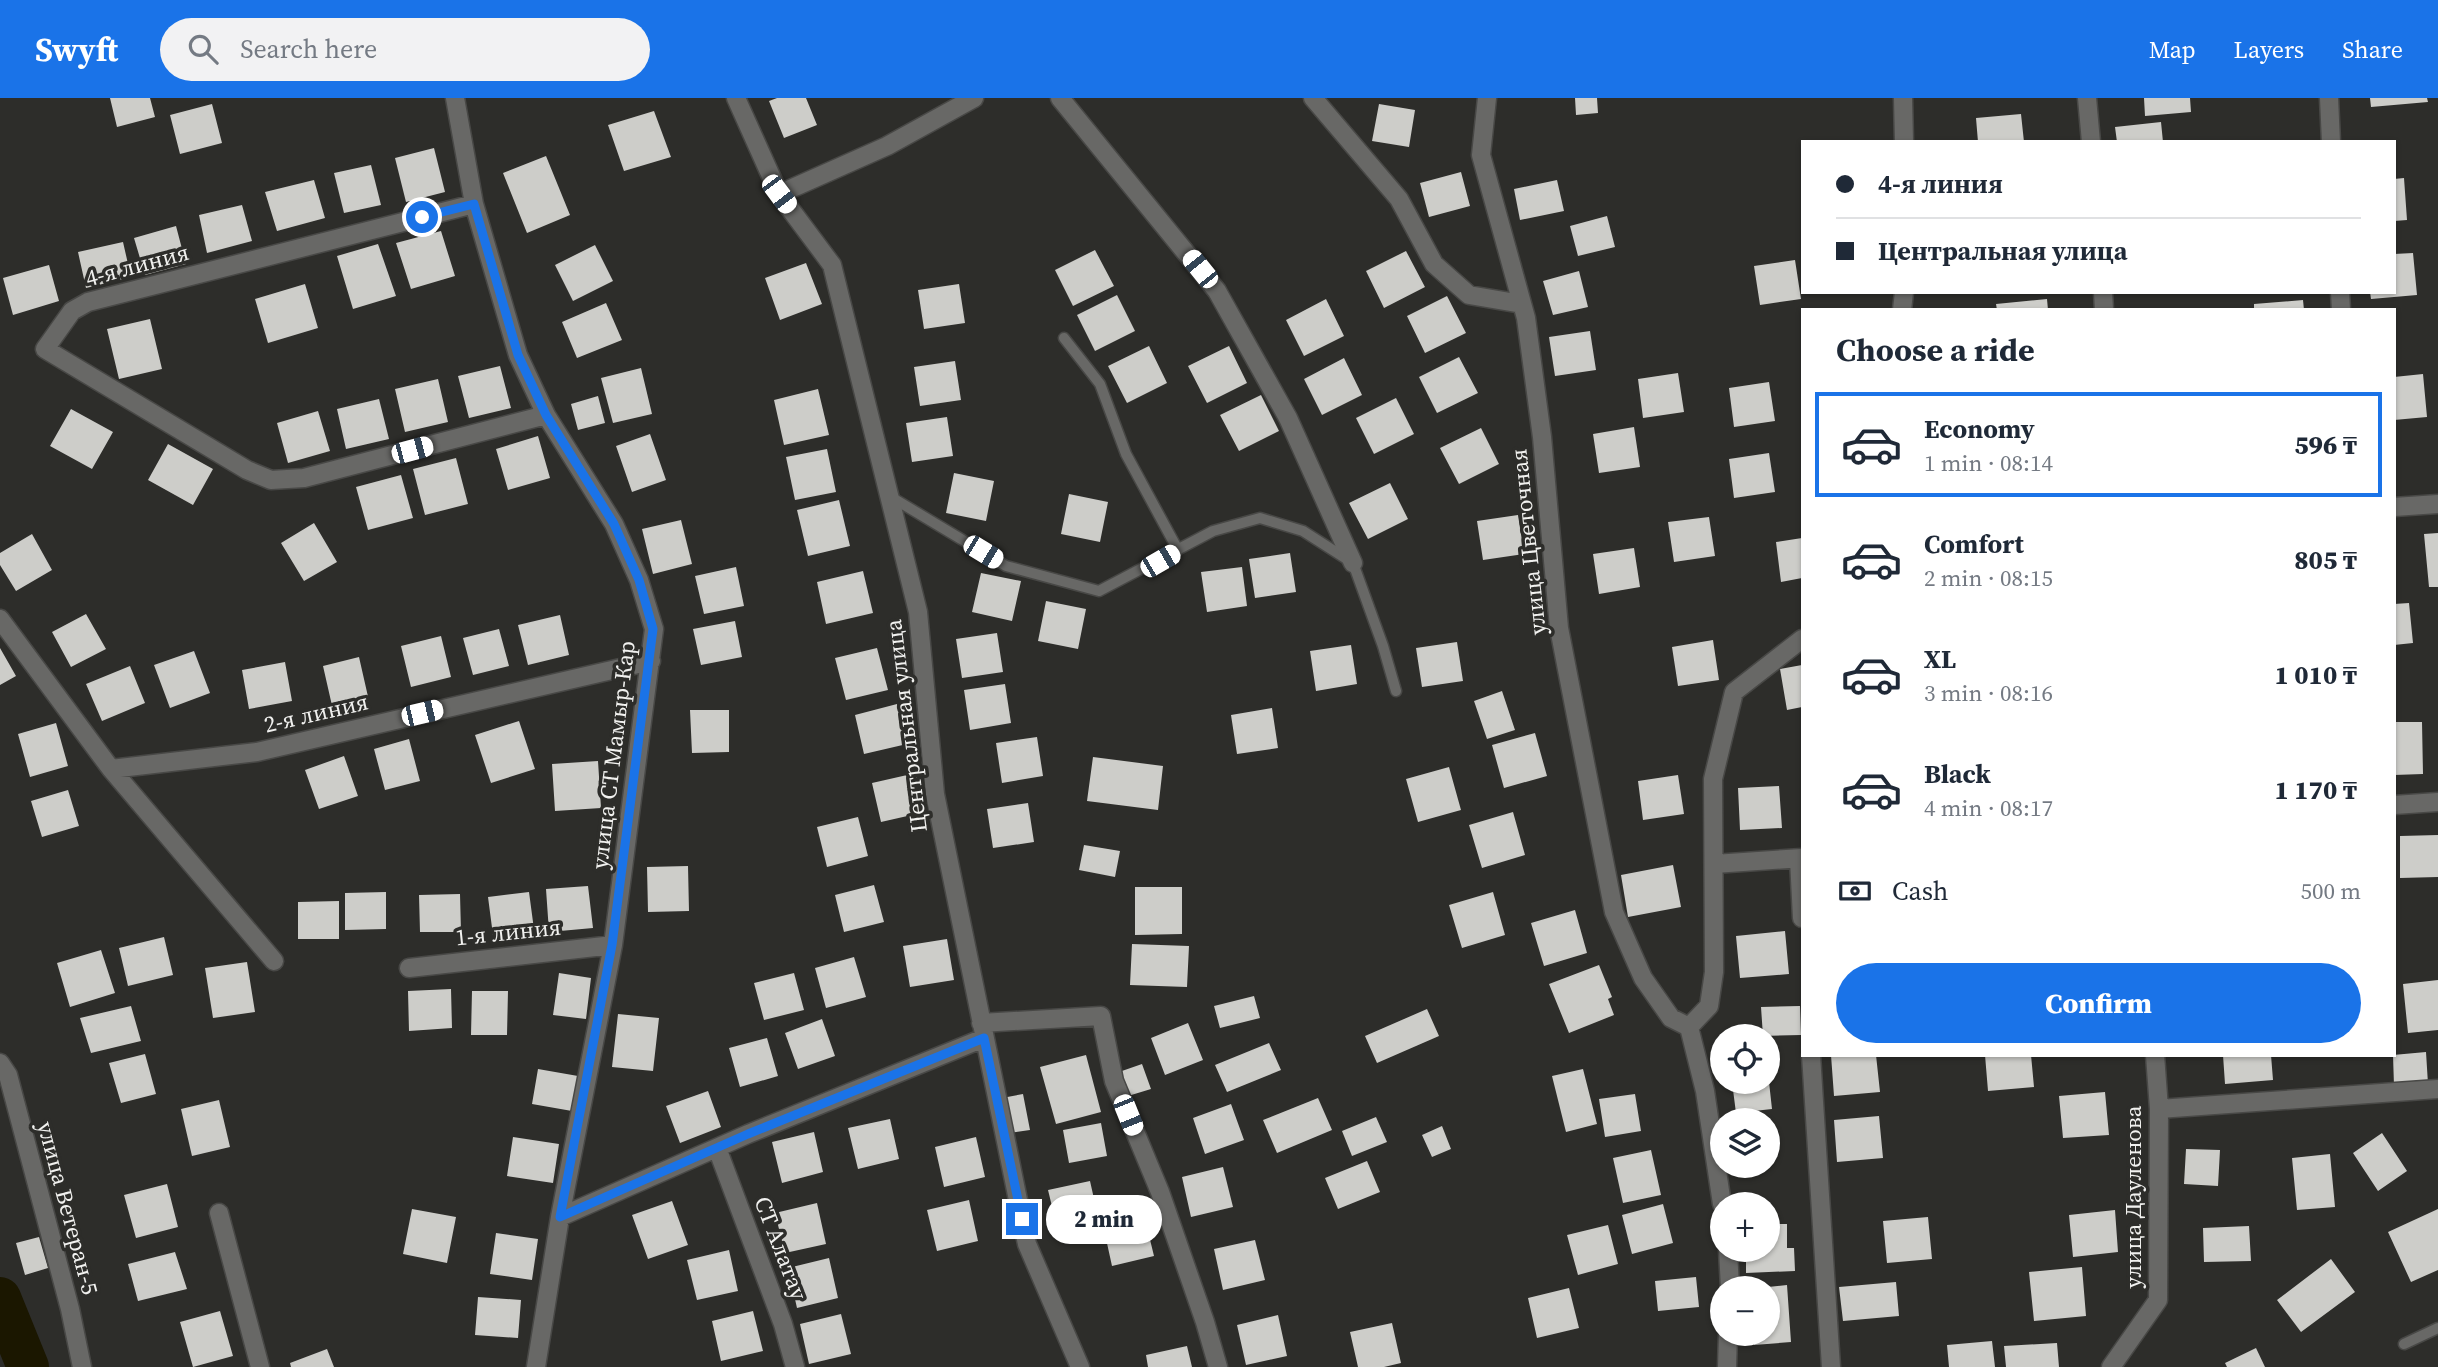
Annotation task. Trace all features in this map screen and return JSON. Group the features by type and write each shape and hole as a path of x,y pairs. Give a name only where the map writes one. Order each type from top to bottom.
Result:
{"street":[{"name":"улица СТ Мамыр-Кар","path":"455,98 474,204 518,355 546,415 614,524 639,580 653,629 651,661 612,945 560,1217 536,1367"},
{"name":"Центральная улица","path":"736,98 779,194 832,265 918,612 935,794 1027,1244 1080,1367"},
{"path":"779,194 887,146 974,98"},
{"path":"1060,98 1217,290 1288,418 1353,564"},
{"path":"1314,98 1399,199 1434,264 1469,295 1522,304"},
{"name":"улица Цветочная","path":"1487,98 1481,155 1522,304 1542,437 1559,628 1614,912 1643,978 1671,1017 1689,1027"},
{"path":"1903,98 1905,140"},
{"path":"2087,98 2091,140"},
{"path":"2329,98 2331,140"},
{"name":"4-я линия","path":"474,204 88,302 72,311 61,323 45,349 247,470 271,480 304,478 546,415"},
{"path":"2396,507 2438,504"},
{"path":"0,619 111,769 274,961"},
{"path":"1720,1192 1704,1091 1689,1027 1709,1006 1714,972 1713,779 1734,692 1801,640"},
{"name":"2-я линия","path":"111,769 257,752 651,661"},
{"path":"2396,805 2438,802"},
{"path":"1714,864 1801,858"},
{"name":"1-я линия","path":"409,968 612,945"},
{"path":"560,1217 878,1080 982,1031 1101,1016 1114,1081 1160,1192 1218,1367"},
{"path":"1811,1057 1831,1367"},
{"name":"улица Дауленова","path":"2111,1367 2158,1300 2159,1109 2155,1057"},
{"name":"улица Ветеран-5","path":"0,1063 8,1076 70,1308 82,1367"},
{"path":"2159,1109 2438,1089"},
{"name":"СТ Алатау","path":"717,1148 783,1324 795,1367"},
{"path":"219,1213 260,1367"},
{"path":"1727,1367 1728,1346"}],"lane":[{"path":"1064,338 1100,384 1126,454 1178,550"},
{"path":"890,496 1006,566 1099,591 1213,531 1260,518 1303,531 1353,564 1383,646 1396,691"},
{"path":"2404,1344 2438,1328"}],"building":[{"path":"110,98 150,98 155,117 117,127"},
{"path":"777,98 806,98 817,125 784,138 769,101"},
{"path":"1575,98 1597,98 1598,113 1576,115"},
{"path":"2144,98 2190,98 2191,112 2145,116"},
{"path":"2370,98 2427,98 2428,102 2371,107"},
{"path":"212,104 222,143 180,154 170,115"},
{"path":"1379,104 1415,110 1409,147 1372,141"},
{"path":"654,111 671,157 624,171 608,125"},
{"path":"2021,114 2024,140 1978,140 1976,118"},
{"path":"2161,122 2163,140 2117,140 2115,127"},
{"path":"434,148 445,192 406,202 395,158"},
{"path":"546,156 570,215 527,233 503,173"},
{"path":"371,165 381,205 344,213 334,173"},
{"path":"1461,172 1470,206 1429,217 1420,183"},
{"path":"2404,178 2407,220 2396,221 2396,179"},
{"path":"314,180 325,218 277,231 265,192"},
{"path":"1557,180 1564,211 1520,220 1514,189"},
{"path":"242,205 252,241 207,253 199,215"},
{"path":"1607,216 1615,247 1578,256 1570,226"},
{"path":"176,226 186,264 145,275 134,238"},
{"path":"441,231 455,276 411,289 396,243"},
{"path":"123,242 131,277 86,288 78,252"},
{"path":"378,244 396,296 353,309 337,256"},
{"path":"595,245 613,281 573,301 555,265"},
{"path":"1095,250 1114,286 1073,306 1055,270"},
{"path":"1406,251 1425,287 1384,308 1366,271"},
{"path":"2413,253 2417,295 2371,299 2370,294 2396,294 2396,254"},
{"path":"1795,260 1801,299 1760,305 1754,266"},
{"path":"806,263 822,304 780,320 765,278"},
{"path":"49,265 59,301 13,315 3,278"},
{"path":"1579,271 1588,307 1553,315 1543,281"},
{"path":"305,284 318,328 268,343 255,299"},
{"path":"959,284 965,323 924,329 918,290"},
{"path":"1117,295 1135,331 1095,351 1077,315"},
{"path":"1447,296 1466,333 1425,353 1407,316"},
{"path":"1326,299 1344,336 1304,356 1286,320"},
{"path":"2047,299 2048,308 1997,308 1996,304"},
{"path":"2303,300 2304,308 2254,308 2254,304"},
{"path":"606,303 622,340 577,358 562,322"},
{"path":"150,319 162,369 119,379 107,329"},
{"path":"1590,331 1596,370 1555,376 1549,337"},
{"path":"1149,346 1167,383 1127,403 1108,366"},
{"path":"1229,346 1247,383 1207,403 1188,366"},
{"path":"1459,357 1478,393 1437,413 1419,377"},
{"path":"1344,358 1362,395 1322,415 1304,379"},
{"path":"955,361 961,400 920,406 914,367"},
{"path":"500,366 511,408 469,418 458,376"},
{"path":"641,368 652,414 613,423 601,378"},
{"path":"1678,373 1684,412 1643,418 1638,379"},
{"path":"2423,374 2427,417 2396,420 2396,377"},
{"path":"438,379 448,422 405,432 395,389"},
{"path":"1769,382 1775,421 1734,427 1729,388"},
{"path":"818,389 829,435 784,445 774,400"},
{"path":"1261,395 1279,431 1239,451 1220,415"},
{"path":"598,396 605,423 578,430 571,404"},
{"path":"1396,398 1414,434 1374,454 1356,418"},
{"path":"379,399 389,439 346,449 337,409"},
{"path":"71,409 113,432 92,469 50,446"},
{"path":"318,411 330,451 288,463 277,423"},
{"path":"947,417 953,456 912,462 906,423"},
{"path":"1634,427 1640,467 1599,473 1593,434"},
{"path":"1481,428 1499,464 1459,484 1440,448"},
{"path":"650,434 666,480 632,492 616,446"},
{"path":"538,436 550,478 508,490 496,449"},
{"path":"168,444 213,469 193,505 148,480"},
{"path":"827,449 836,492 795,500 786,457"},
{"path":"1769,453 1775,492 1734,498 1729,459"},
{"path":"456,458 468,504 425,515 413,469"},
{"path":"954,473 994,481 986,521 946,513"},
{"path":"401,475 413,518 368,530 356,487"},
{"path":"1390,483 1408,519 1368,539 1349,503"},
{"path":"1069,494 1108,502 1100,542 1061,534"},
{"path":"839,500 850,546 808,556 797,510"},
{"path":"1518,515 1524,554 1483,560 1477,521"},
{"path":"1709,517 1715,556 1674,562 1668,522"},
{"path":"681,520 692,564 653,574 642,529"},
{"path":"314,523 337,562 304,581 281,543"},
{"path":"2438,533 2438,587 2429,587 2424,534"},
{"path":"32,534 52,570 16,591 0,565 0,553"},
{"path":"1801,538 1801,578 1781,582 1776,542"},
{"path":"1634,548 1640,587 1599,594 1593,554"},
{"path":"1290,553 1296,592 1255,598 1249,559"},
{"path":"736,567 744,606 704,614 695,576"},
{"path":"1242,567 1247,606 1207,612 1201,572"},
{"path":"863,571 873,613 826,624 817,582"},
{"path":"981,573 1021,581 1012,621 972,612"},
{"path":"1046,601 1086,609 1078,649 1038,641"},
{"path":"2409,603 2413,643 2396,645 2396,604"},
{"path":"86,614 106,649 71,667 52,632"},
{"path":"560,615 569,655 528,665 518,625"},
{"path":"735,621 742,657 701,665 693,629"},
{"path":"499,629 509,666 473,675 463,638"},
{"path":"997,633 1003,672 962,678 956,639"},
{"path":"441,636 451,677 411,687 401,646"},
{"path":"1713,640 1719,680 1678,686 1672,647"},
{"path":"1457,642 1463,681 1422,687 1416,648"},
{"path":"1351,645 1357,684 1316,691 1310,651"},
{"path":"0,648 16,676 0,685"},
{"path":"877,648 888,690 846,700 835,658"},
{"path":"194,651 210,693 170,708 154,665"},
{"path":"359,657 369,701 333,710 323,666"},
{"path":"285,662 292,701 249,709 242,670"},
{"path":"1801,665 1801,707 1787,710 1780,669"},
{"path":"130,666 145,703 102,721 86,684"},
{"path":"1005,684 1011,723 970,730 964,690"},
{"path":"1502,691 1515,730 1487,739 1474,701"},
{"path":"897,704 907,744 864,754 855,715"},
{"path":"1272,708 1278,748 1237,754 1231,715"},
{"path":"690,710 729,710 729,752 692,753"},
{"path":"519,721 535,769 491,783 475,735"},
{"path":"2396,722 2422,722 2423,774 2396,775"},
{"path":"56,723 68,766 30,777 18,734"},
{"path":"1535,733 1547,776 1504,788 1492,745"},
{"path":"1037,737 1043,776 1002,783 996,743"},
{"path":"409,739 420,781 385,790 374,749"},
{"path":"344,756 358,796 319,809 305,770"},
{"path":"1093,757 1163,766 1158,810 1087,801"},
{"path":"598,761 601,808 555,811 552,764"},
{"path":"1449,767 1461,810 1418,822 1406,779"},
{"path":"916,773 925,812 881,822 872,783"},
{"path":"1678,775 1684,814 1643,820 1638,781"},
{"path":"1779,786 1782,828 1740,830 1738,788"},
{"path":"68,790 79,826 42,837 31,801"},
{"path":"1028,803 1034,842 993,848 987,809"},
{"path":"1513,812 1525,855 1482,868 1469,825"},
{"path":"858,817 868,856 827,867 817,827"},
{"path":"2438,835 2438,877 2400,878 2400,836"},
{"path":"1084,845 1120,851 1115,877 1079,870"},
{"path":"1673,865 1681,907 1628,917 1621,875"},
{"path":"688,866 689,911 648,912 647,867"},
{"path":"874,885 884,922 844,932 835,895"},
{"path":"588,886 593,928 549,932 546,889"},
{"path":"1135,887 1182,887 1182,934 1135,935"},
{"path":"386,892 386,929 345,930 345,893"},
{"path":"529,892 535,937 494,943 488,897"},
{"path":"1493,892 1505,935 1462,948 1449,905"},
{"path":"460,894 461,932 420,932 419,895"},
{"path":"339,901 339,939 298,939 298,902"},
{"path":"1575,910 1587,953 1544,966 1531,923"},
{"path":"1785,931 1789,974 1740,978 1736,936"},
{"path":"164,937 173,975 128,986 119,948"},
{"path":"947,939 954,980 910,987 903,946"},
{"path":"1132,944 1189,946 1187,987 1130,985"},
{"path":"101,950 115,993 70,1007 57,963"},
{"path":"854,957 866,997 826,1008 815,968"},
{"path":"247,962 255,1012 213,1018 205,968"},
{"path":"1599,965 1612,997 1608,999 1614,1015 1569,1033 1549,984"},
{"path":"559,973 591,978 586,1019 553,1015"},
{"path":"794,973 804,1010 764,1020 754,983"},
{"path":"2438,980 2438,1030 2408,1033 2403,984"},
{"path":"451,989 452,1028 409,1031 408,991"},
{"path":"472,991 508,991 507,1035 471,1035"},
{"path":"1254,996 1260,1018 1220,1028 1214,1006"},
{"path":"131,1006 141,1041 91,1053 80,1018"},
{"path":"1800,1006 1801,1035 1780,1036 1780,1024 1762,1024 1761,1007"},
{"path":"1427,1009 1439,1036 1377,1063 1365,1036"},
{"path":"618,1014 659,1018 653,1071 612,1067"},
{"path":"822,1019 835,1056 798,1069 785,1033"},
{"path":"1188,1023 1203,1060 1165,1075 1151,1038"},
{"path":"767,1038 778,1076 740,1087 729,1048"},
{"path":"1269,1043 1281,1070 1227,1092 1215,1065"},
{"path":"2426,1052 2428,1084 2394,1086 2393,1057"},
{"path":"145,1054 156,1094 121,1103 109,1063"},
{"path":"1086,1055 1101,1112 1056,1124 1040,1067"},
{"path":"1831,1057 1876,1057 1880,1092 1834,1096"},
{"path":"1985,1057 2031,1057 2034,1087 1988,1091"},
{"path":"2223,1057 2271,1057 2273,1080 2225,1084"},
{"path":"1142,1064 1151,1089 1128,1096 1119,1072"},
{"path":"538,1069 578,1076 572,1111 532,1104"},
{"path":"1583,1069 1597,1124 1566,1132 1552,1076"},
{"path":"708,1091 721,1127 680,1143 666,1106"},
{"path":"2105,1092 2109,1135 2063,1138 2059,1096"},
{"path":"1023,1094 1030,1130 1009,1133 1002,1098"},
{"path":"1635,1094 1641,1131 1605,1137 1599,1099"},
{"path":"1734,1094 1770,1094 1772,1108 1735,1108"},
{"path":"1318,1098 1332,1130 1277,1153 1263,1120"},
{"path":"219,1100 230,1147 192,1156 181,1109"},
{"path":"1231,1104 1244,1140 1205,1154 1193,1118"},
{"path":"1879,1116 1883,1158 1837,1162 1834,1120"},
{"path":"1376,1117 1387,1142 1352,1156 1342,1131"},
{"path":"890,1119 899,1159 858,1169 848,1128"},
{"path":"1101,1123 1107,1156 1069,1163 1063,1130"},
{"path":"1442,1126 1451,1149 1432,1157 1422,1135"},
{"path":"814,1132 823,1172 782,1183 772,1142"},
{"path":"2382,1133 2407,1171 2378,1191 2353,1153"},
{"path":"513,1137 559,1144 553,1183 507,1176"},
{"path":"976,1137 985,1177 944,1187 935,1147"},
{"path":"2186,1149 2220,1150 2218,1186 2184,1184"},
{"path":"1651,1150 1661,1195 1623,1203 1613,1158"},
{"path":"2330,1154 2335,1207 2297,1210 2292,1158"},
{"path":"1367,1161 1380,1192 1338,1209 1325,1178"},
{"path":"1223,1167 1233,1207 1191,1217 1182,1177"},
{"path":"1090,1181 1099,1221 1058,1231 1048,1190"},
{"path":"167,1184 178,1227 136,1238 124,1195"},
{"path":"969,1200 978,1241 937,1251 927,1210"},
{"path":"672,1201 688,1245 648,1259 632,1215"},
{"path":"817,1203 826,1244 785,1253 775,1213"},
{"path":"1663,1204 1673,1243 1632,1254 1622,1215"},
{"path":"412,1209 456,1217 447,1263 403,1254"},
{"path":"2438,1209 2438,1270 2411,1282 2388,1232"},
{"path":"2115,1210 2118,1252 2073,1257 2069,1215"},
{"path":"1144,1215 1154,1256 1112,1266 1103,1225"},
{"path":"1928,1217 1932,1259 1887,1263 1883,1221"},
{"path":"1780,1224 1787,1224 1787,1248 1794,1248 1795,1271 1746,1273 1746,1262 1780,1262"},
{"path":"1608,1225 1618,1264 1578,1275 1567,1235"},
{"path":"2249,1226 2251,1261 2204,1262 2203,1228"},
{"path":"496,1233 538,1239 532,1280 490,1274"},
{"path":"39,1237 48,1268 25,1275 16,1243"},
{"path":"1255,1240 1265,1280 1223,1290 1214,1249"},
{"path":"729,1250 738,1291 697,1300 687,1260"},
{"path":"175,1252 187,1289 138,1301 128,1264"},
{"path":"829,1258 838,1298 797,1308 788,1268"},
{"path":"2331,1259 2355,1292 2301,1332 2277,1300"},
{"path":"2082,1267 2086,1316 2034,1321 2029,1272"},
{"path":"1696,1277 1699,1307 1658,1311 1655,1281"},
{"path":"1896,1282 1899,1316 1843,1321 1839,1287"},
{"path":"1787,1285 1791,1342 1780,1343 1780,1286"},
{"path":"1569,1288 1579,1328 1537,1338 1528,1298"},
{"path":"478,1297 521,1300 518,1338 475,1335"},
{"path":"220,1311 233,1356 193,1367 180,1322"},
{"path":"753,1311 763,1351 721,1361 712,1321"},
{"path":"841,1314 851,1354 809,1364 800,1324"},
{"path":"1278,1315 1287,1356 1246,1365 1237,1325"},
{"path":"1392,1323 1401,1363 1384,1367 1358,1367 1350,1332"},
{"path":"1992,1341 1995,1367 1949,1367 1947,1345"},
{"path":"2057,1343 2059,1367 2006,1367 2004,1346"},
{"path":"1187,1346 1192,1367 1148,1367 1146,1355"},
{"path":"2256,1348 2265,1367 2227,1367 2225,1363"},
{"path":"327,1349 334,1367 291,1367 290,1363"}],"waterway":[{"path":"0,1298 28,1367"}],"route":[{"path":"422,217 474,204 518,355 546,415 614,524 639,580 653,629 651,661 612,945 560,1217 748,1134 984,1038 1022,1219"}]}
